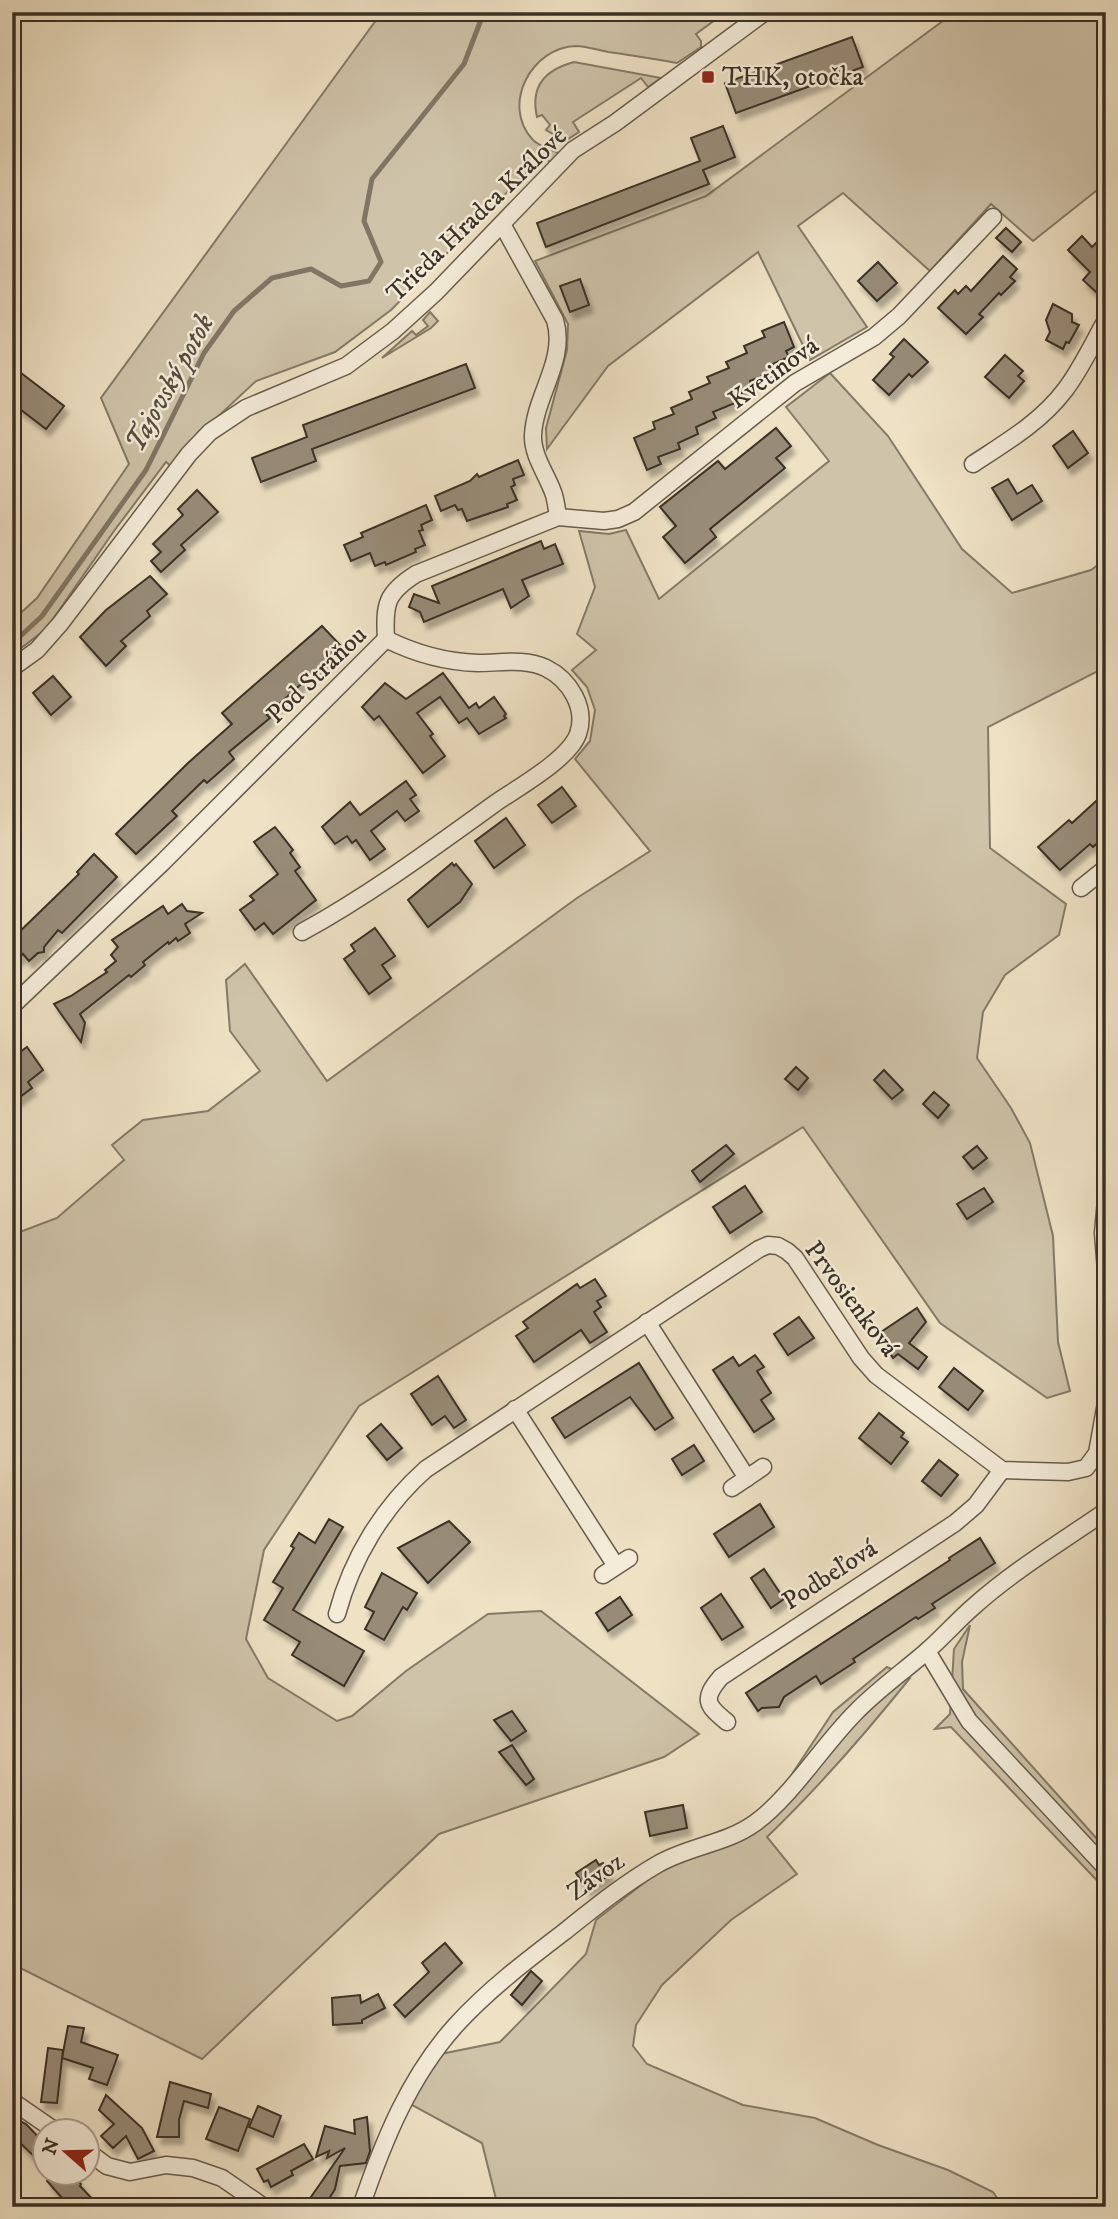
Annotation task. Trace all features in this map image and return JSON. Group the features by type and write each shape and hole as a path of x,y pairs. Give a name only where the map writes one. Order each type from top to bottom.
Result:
{"street":[{"name":"Trieda Hradca Králové","path":"12,668 37,650 60,624 189,454 210,432 246,408 346,366 393,331 436,292 573,150 615,123 765,12"},
{"name":"Kvetinová","path":"386,639 388,602 397,586 416,574 558,517 604,521 618,519 634,512 795,383 882,330 899,316 993,218"},
{"path":"502,224 555,320 560,334 558,351 534,423 533,437 535,449 554,496 558,517"},
{"path":"972,464 1015,436 1050,408 1076,375 1106,320"},
{"name":"Pod Stráňou","path":"12,1006 162,863 386,639 417,654 443,660 478,663 526,662 546,668 564,681 576,697 581,716 578,735 565,752 380,886 302,932"},
{"path":"1081,888 1106,868"},
{"path":"1106,1200 1103,1233 1106,1271"},
{"name":"Prvosienková","path":"337,1614 344,1586 354,1564 383,1516 403,1491 440,1458 768,1245 778,1246 794,1258 846,1338 876,1375 1002,1470"},
{"path":"647,1322 747,1478"},
{"path":"1002,1470 1077,1472 1093,1462 1106,1403"},
{"path":"515,1409 616,1566"},
{"path":"732,1488 763,1467"},
{"name":"Podbeľová","path":"727,1721 713,1710 708,1698 711,1689 721,1677 955,1523 976,1505 1002,1470"},
{"name":"Závoz","path":"361,2207 407,2094 455,2026 475,2006 536,1954 635,1879 661,1862 730,1837 756,1822 777,1803 853,1715 885,1684 927,1651 974,1606 1106,1511"},
{"path":"927,1651 969,1721 1106,1868"},
{"path":"12,2101 37,2118"},
{"path":"102,2162 130,2172 166,2165 193,2168 222,2178 264,2207"}],"shaded area":[{"path":"382,12 726,12 696,34 701,41 701,47 677,63 580,46 560,49 546,56 534,67 526,80 520,111 524,126 533,140 561,154 552,164 543,156 391,310 335,352 256,381 209,425 173,468 166,462 46,629 12,655 12,621 37,598 129,464 101,398"},
{"path":"955,12 1106,12 1106,183 1033,241 991,204 930,271 843,193 798,226 867,327 810,360 758,252 608,366 547,449 546,428 567,350 568,324 535,261 706,196"},
{"path":"574,62 661,78 648,87 641,78 573,122 579,132 565,141 546,130 550,125 542,115 537,117 536,96 542,81 548,75"},
{"path":"430,312 438,321 431,328 382,358 412,331 416,335 428,326 423,320"},
{"path":"830,373 888,436 962,549 1012,593 1091,570 1106,559 1106,667 988,727 990,848 1066,904 1059,935 1005,975 983,1012 977,1058 1011,1108 1030,1143 1053,1236 1058,1342 1070,1391 1047,1398 940,1323 803,1127 359,1406 264,1550 246,1639 268,1678 337,1721 352,1716 406,1671 488,1614 541,1611 699,1734 664,1757 439,1834 202,2059 12,1964 12,1235 57,1218 124,1160 112,1145 143,1120 208,1111 260,1071 230,1031 226,980 245,964 327,1081 577,898 650,851 575,759 590,741 595,710 587,687 572,670 596,650 577,634 595,587 579,531 609,534 626,530 659,599 829,461 786,407"},
{"path":"970,1625 962,1662 963,1689 1106,1849 1106,1890 951,1727 935,1729 950,1714 954,1649"},
{"path":"887,1667 910,1678 841,1760 767,1837 797,1874 731,1920 662,1985 636,2025 633,2046 647,2064 743,2105 815,2118 878,2145 948,2170 993,2192 1003,2207 498,2207 482,2143 410,2104 441,2054 500,2042 586,1954 596,1920 658,1872 717,1848 773,1803 833,1712"}],"building":[{"path":"852,37 863,67 736,113 725,83"},
{"path":"723,126 735,157 703,170 709,184 546,247 537,223 700,161 691,138"},
{"path":"1006,228 1021,242 1012,252 996,238"},
{"path":"1106,233 1106,267 1099,273 1106,279 1106,283 1096,292 1083,280 1090,272 1068,250 1082,236 1092,247"},
{"path":"1003,256 1017,269 1010,277 1015,281 979,314 983,317 966,334 938,308 955,290 958,294 966,286 971,291"},
{"path":"878,262 897,283 877,301 858,281"},
{"path":"580,279 589,305 570,312 560,286"},
{"path":"1053,304 1072,314 1072,322 1079,325 1063,349 1046,340 1050,332 1046,320"},
{"path":"784,322 794,347 786,351 789,357 768,366 771,372 750,381 753,388 732,397 735,403 713,412 716,418 696,427 698,434 678,443 680,449 658,457 661,464 647,470 634,438 655,429 653,422 674,414 671,408 692,399 689,392 710,383 707,377 729,368 726,362 747,353 744,346 765,337 762,331"},
{"path":"904,339 928,362 912,377 909,374 889,395 873,380 894,357 890,354"},
{"path":"1005,355 1023,371 1018,376 1024,381 1009,398 985,377"},
{"path":"466,364 475,388 312,449 316,461 261,482 252,458 307,437 303,425"},
{"path":"12,366 64,406 46,429 12,403"},
{"path":"776,428 791,446 776,458 785,468 710,529 716,537 685,563 663,537 676,526 660,507 718,461 725,469"},
{"path":"1073,431 1088,453 1068,468 1053,446"},
{"path":"518,460 524,475 513,479 515,485 511,487 517,500 507,504 508,507 467,521 462,509 458,510 455,505 441,511 435,496 470,481 477,474 479,477"},
{"path":"1008,479 1017,494 1032,485 1042,501 1012,520 992,488"},
{"path":"197,490 218,512 181,545 185,550 161,572 151,561 161,552 153,544 183,515 178,509"},
{"path":"426,505 432,520 421,525 423,530 419,531 425,545 415,549 416,552 386,565 385,562 375,566 370,553 351,561 344,545 363,537 361,533"},
{"path":"541,541 544,549 555,544 563,564 522,580 529,596 511,608 503,589 424,622 420,612 409,607 414,594 439,603 432,586"},
{"path":"150,576 167,594 147,611 150,616 121,641 126,646 106,666 80,637 106,610"},
{"path":"322,626 340,645 332,653 336,657 320,667 267,715 270,718 229,752 234,759 207,783 204,780 172,811 177,816 136,854 116,834 232,724 222,713"},
{"path":"443,673 469,708 476,703 479,708 494,697 506,718 479,734 467,718 459,723 440,697 417,713 445,756 423,773 379,716 374,720 362,707 385,683 406,699"},
{"path":"53,676 71,697 51,715 33,693"},
{"path":"406,781 416,795 410,799 419,811 405,821 397,811 371,831 385,849 370,860 356,840 352,843 347,836 335,844 322,827 350,802 360,815"},
{"path":"562,787 576,806 552,823 538,805"},
{"path":"1106,792 1106,835 1093,847 1090,844 1060,870 1038,847 1069,820 1072,823"},
{"path":"506,818 525,845 494,868 475,841"},
{"path":"275,827 293,850 290,853 300,867 295,871 316,900 273,934 264,923 255,930 240,910 254,900 250,896 278,874 254,842"},
{"path":"94,854 117,877 62,933 58,930 44,947 44,952 38,953 29,961 23,954 12,963 12,939 79,874 77,872"},
{"path":"452,863 454,866 456,864 472,884 460,902 428,927 408,900"},
{"path":"182,904 187,911 202,913 185,924 190,933 178,941 176,938 169,944 168,942 143,962 145,965 131,977 129,975 80,1014 85,1023 81,1042 54,1004 107,972 105,970 116,961 111,955 118,947 112,940 163,906 168,914"},
{"path":"375,928 395,956 382,965 391,978 369,994 344,959 355,951 351,945"},
{"path":"27,1047 43,1070 28,1082 32,1088 12,1103 12,1058"},
{"path":"796,1067 808,1078 798,1090 785,1079"},
{"path":"884,1070 903,1090 892,1099 874,1080"},
{"path":"934,1092 949,1105 938,1118 923,1104"},
{"path":"726,1145 734,1154 700,1182 692,1171"},
{"path":"977,1146 987,1158 973,1169 963,1157"},
{"path":"745,1186 762,1212 730,1233 713,1207"},
{"path":"984,1188 993,1202 967,1219 957,1204"},
{"path":"595,1279 606,1296 597,1301 601,1307 594,1312 607,1332 590,1343 581,1330 534,1362 516,1336 528,1328 523,1322 577,1284 580,1288"},
{"path":"917,1308 926,1322 909,1343 927,1357 918,1369 898,1354 893,1358 878,1334"},
{"path":"799,1317 814,1338 788,1355 774,1334"},
{"path":"755,1355 764,1367 757,1371 771,1393 761,1400 774,1419 754,1432 713,1370 733,1357 739,1366"},
{"path":"639,1363 673,1418 655,1430 630,1397 565,1438 552,1418"},
{"path":"954,1368 983,1391 968,1410 939,1387"},
{"path":"438,1376 466,1420 454,1428 445,1416 432,1425 411,1394"},
{"path":"879,1413 904,1433 901,1437 908,1442 891,1464 859,1438"},
{"path":"381,1424 402,1448 387,1460 367,1436"},
{"path":"694,1445 704,1461 682,1475 672,1459"},
{"path":"939,1460 958,1475 941,1496 922,1481"},
{"path":"760,1504 774,1527 729,1557 714,1534"},
{"path":"329,1519 343,1527 293,1610 364,1651 344,1686 292,1655 300,1642 264,1620 283,1588 273,1582 294,1548 291,1546 299,1533 315,1543"},
{"path":"449,1521 470,1542 428,1583 398,1548"},
{"path":"980,1538 995,1563 932,1604 935,1608 918,1619 916,1617 853,1659 855,1662 821,1684 816,1676 784,1697 779,1707 762,1708 758,1711 746,1693"},
{"path":"764,1569 784,1599 771,1608 751,1578"},
{"path":"382,1573 417,1593 407,1610 403,1607 384,1640 365,1629 374,1612 365,1607"},
{"path":"721,1594 743,1627 722,1640 701,1608"},
{"path":"620,1597 632,1615 608,1631 596,1613"},
{"path":"512,1711 526,1731 511,1741 494,1720"},
{"path":"512,1745 534,1779 526,1785 499,1752"},
{"path":"683,1805 687,1828 650,1836 645,1812"},
{"path":"596,1860 599,1865 603,1863 610,1875 586,1889 576,1873"},
{"path":"445,1943 462,1963 405,2017 394,2005 429,1972 422,1963"},
{"path":"531,1971 542,1981 522,2005 511,1995"},
{"path":"378,1994 385,2008 362,2020 362,2023 333,2025 332,1998 360,1995 361,2003"},
{"path":"68,2026 84,2028 81,2042 118,2055 107,2085 89,2079 93,2068 62,2058"},
{"path":"48,2048 63,2050 57,2103 41,2102"},
{"path":"170,2082 211,2094 208,2108 184,2101 179,2120 179,2137 157,2137"},
{"path":"106,2095 142,2128 154,2151 138,2159 126,2136 113,2148 102,2135 114,2124 99,2110"},
{"path":"258,2106 281,2116 273,2137 249,2127"},
{"path":"219,2107 250,2119 238,2151 206,2139"},
{"path":"12,2117 32,2130 32,2154 12,2135"},
{"path":"367,2117 370,2151 366,2163 340,2166 335,2189 324,2207 304,2207 345,2148 327,2158 329,2151 316,2157 325,2126 355,2134 354,2120"},
{"path":"304,2144 313,2159 291,2171 293,2175 271,2187 268,2180 264,2182 257,2169"},
{"path":"53,2188 82,2188 100,2207 70,2207"}],"waterway":[{"name":"Tajovský potok","path":"12,644 42,616 146,470 204,353 234,311 272,278 311,269 341,286 369,281 381,262 364,221 372,179 464,64 484,12"}],"place":[{"name":"THK, otočka","path":"708,77"}]}
